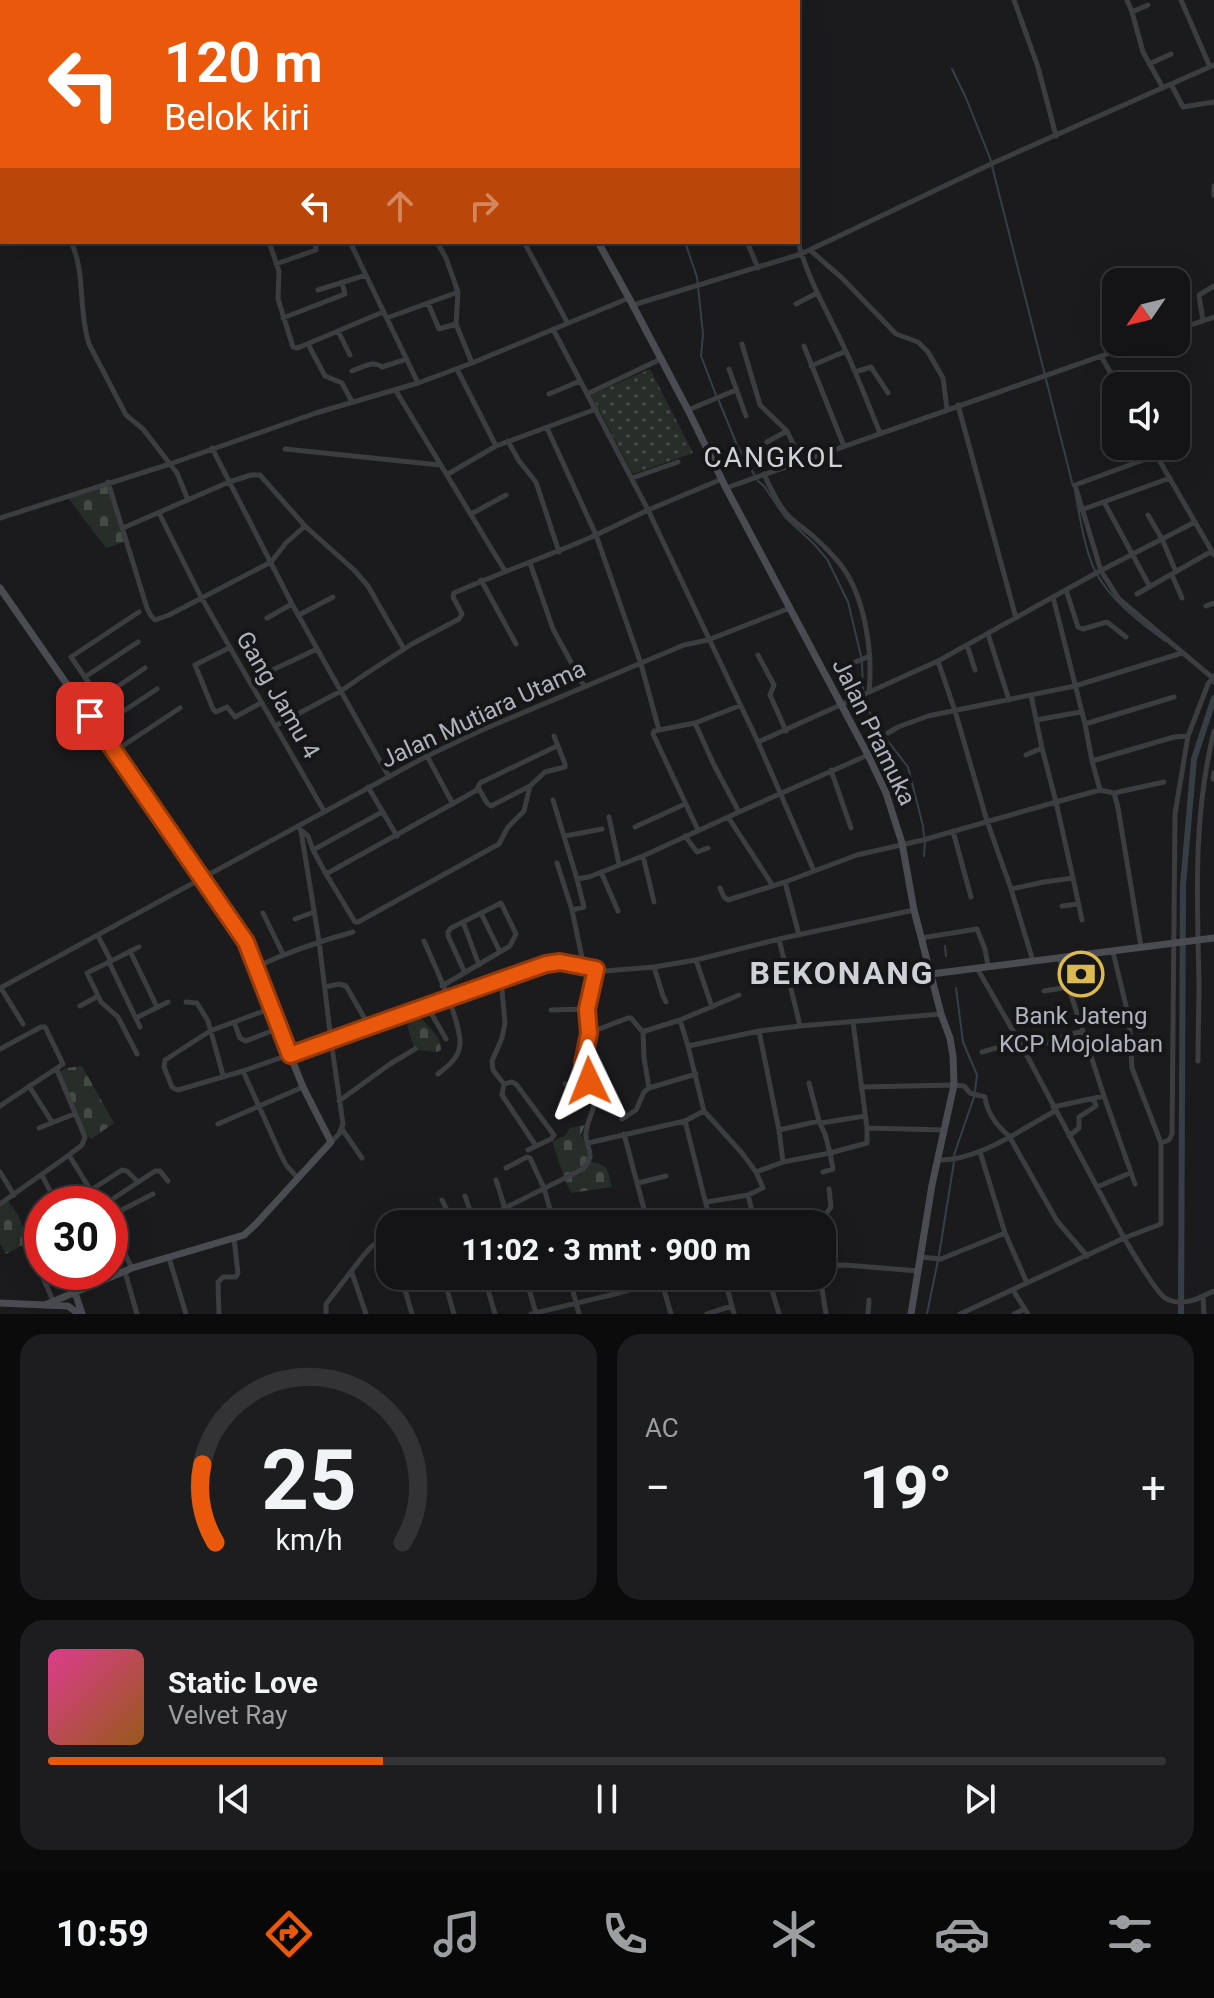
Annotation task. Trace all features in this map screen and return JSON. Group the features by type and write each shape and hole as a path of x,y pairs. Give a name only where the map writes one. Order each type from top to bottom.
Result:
{"main road":[{"name":"Jalan Pramuka","path":"599,244 868,755 886,793 902,843 914,910 950,1038 954,1085 911,1314"},
{"path":"0,588 246,942 303,1087 331,1142 244,1235 128,1270"},
{"path":"931,974 1214,938"},
{"path":"45,1305 77,1291 81,1314"},
{"path":"0,1303 68,1306 81,1314"}],"street":[{"path":"1014,0 1038,67 1056,136"},
{"path":"1127,0 1143,52 1163,88"},
{"path":"0,518 352,402 396,391 472,363 567,322 631,302 704,285 801,254 990,164 1212,66 1181,0"},
{"path":"1132,12 1148,5"},
{"path":"1149,64 1171,54"},
{"path":"1171,84 1183,107 1214,102"},
{"path":"1214,186 1214,195"},
{"path":"72,244 89,344 126,415 143,429 177,473 189,500"},
{"path":"270,244 279,282 278,299 293,347 308,344 383,312"},
{"path":"276,264 316,250 315,244"},
{"path":"351,244 418,383"},
{"path":"438,244 458,292 456,324 472,363"},
{"path":"525,244 567,322"},
{"path":"748,244 758,268"},
{"path":"799,244 817,293 846,351 880,433"},
{"path":"810,250 896,334 918,342 928,352 943,378 947,409"},
{"path":"318,290 366,275"},
{"path":"283,318 345,294 342,282"},
{"path":"1203,321 1199,295 1214,286"},
{"path":"387,318 458,292"},
{"path":"796,304 817,293"},
{"path":"428,303 439,329 456,324"},
{"path":"1190,325 1214,317"},
{"path":"553,329 648,510 758,742 814,871"},
{"path":"338,331 350,355"},
{"path":"308,344 325,376 342,383 352,402"},
{"path":"742,344 760,405 787,431 799,463"},
{"path":"804,346 844,446"},
{"path":"811,366 846,351"},
{"path":"726,488 1101,356 1110,372"},
{"path":"352,371 372,364 382,367 407,359"},
{"path":"587,394 661,359"},
{"path":"855,372 870,367 888,393"},
{"path":"457,369 496,446"},
{"path":"729,369 746,416"},
{"path":"549,394 580,381"},
{"path":"688,410 736,390"},
{"path":"396,391 505,571"},
{"path":"958,405 1016,618"},
{"path":"448,474 496,446 596,409"},
{"path":"547,428 596,535 641,664 659,730"},
{"path":"767,442 787,431"},
{"path":"508,441 536,482 559,552"},
{"path":"212,448 292,604 389,777"},
{"path":"285,449 441,465"},
{"path":"1143,460 1075,485 1098,572 1122,603 1214,677 1208,684 1188,736 1175,814 1172,1134 1169,1140 1161,1143"},
{"path":"1137,594 1213,553 1160,460"},
{"path":"632,478 678,462"},
{"path":"123,528 229,482 260,475 305,526 368,586 404,649"},
{"path":"758,476 785,512 815,537 849,576 862,616 870,656 865,694"},
{"path":"1081,510 1170,478"},
{"path":"275,726 341,691 404,649 459,619 462,614 453,594 481,580 559,552 722,479"},
{"path":"108,482 151,616 155,620 271,562 305,526"},
{"path":"471,514 506,495"},
{"path":"1104,502 1150,587"},
{"name":"Gang Jamu 4","path":"159,513 229,648 324,811"},
{"path":"1148,515 1162,539 1182,598"},
{"path":"758,742 938,661 1195,522"},
{"path":"530,563 553,629 584,686"},
{"path":"481,580 516,644"},
{"path":"1066,590 1078,627 1083,629 1107,622 1126,637"},
{"path":"299,615 333,597"},
{"path":"1053,597 1100,790"},
{"path":"1206,606 1214,603"},
{"path":"267,618 292,604"},
{"name":"Jalan Mutiara Utama","path":"0,988 300,828 324,811 427,756 684,645 708,640 791,608"},
{"path":"139,612 71,657 113,718 157,689"},
{"path":"988,634 1009,700"},
{"path":"85,677 138,642"},
{"path":"967,645 975,670"},
{"path":"229,648 195,665 213,709 216,712 227,707 235,717 261,703"},
{"path":"249,681 317,649"},
{"path":"888,733 921,718 1075,686 1183,653"},
{"path":"758,655 773,681 770,695 786,731"},
{"path":"853,663 870,656"},
{"path":"938,661 1033,961"},
{"path":"99,699 145,668"},
{"path":"77,698 92,688"},
{"path":"1031,695 1082,920"},
{"path":"1085,724 1174,697"},
{"path":"698,830 654,740 654,731 695,723 739,706"},
{"path":"115,751 180,708"},
{"path":"1036,720 1081,712"},
{"path":"695,723 739,812"},
{"path":"1198,1061 1196,868 1201,796 1214,731"},
{"path":"554,736 565,767 545,772 530,786 491,806 487,803 479,789 480,783 557,746"},
{"path":"1092,761 1174,737 1188,736"},
{"path":"1026,755 1042,748"},
{"path":"577,879 643,856 868,755"},
{"path":"427,756 453,804"},
{"path":"831,770 851,828"},
{"path":"1204,780 1214,777"},
{"path":"720,888 728,900 857,855 927,839 1100,790 1114,793 1164,782"},
{"path":"300,828 308,836 326,874 355,922 358,922 499,844 508,827 524,811 530,786"},
{"path":"368,787 397,836"},
{"path":"326,874 479,789"},
{"path":"1114,793 1141,948"},
{"path":"553,800 584,907 572,910"},
{"path":"635,827 685,804"},
{"path":"313,850 382,812"},
{"path":"609,817 619,864"},
{"path":"728,817 773,886"},
{"path":"300,828 319,941 343,1124 331,1142"},
{"path":"565,836 602,829"},
{"path":"953,831 971,897"},
{"path":"685,836 697,852 708,848"},
{"path":"643,856 654,902"},
{"path":"557,863 572,910 584,967"},
{"path":"601,872 618,911"},
{"path":"1011,889 1073,878"},
{"path":"785,882 799,935"},
{"path":"442,986 465,973 479,965 510,946 516,934 503,905 499,903 448,932 465,973"},
{"path":"1062,906 1078,904"},
{"path":"272,1008 210,1031 165,1060 164,1067 175,1089 243,1071 546,964 560,962 605,971 654,967 914,910"},
{"path":"295,919 314,912"},
{"path":"263,913 283,954"},
{"path":"481,913 500,952"},
{"path":"463,922 479,965"},
{"path":"921,938 977,929 988,966"},
{"path":"256,967 319,941 353,932"},
{"path":"98,936 140,1027"},
{"path":"779,939 800,1026"},
{"path":"424,941 448,998 460,1043 452,1062 438,1074"},
{"path":"137,1054 118,1017 104,1005 87,973 139,947"},
{"path":"130,951 157,1007"},
{"path":"960,1314 1161,1224 1161,1143 1132,1068 1129,1018 1113,952"},
{"path":"1059,958 1135,1184"},
{"path":"696,960 712,1007"},
{"path":"654,967 666,1002"},
{"path":"977,967 1124,1238 1160,1294 1171,1301 1189,1302 1214,1291"},
{"path":"499,1210 583,1169 589,1163 591,1152 586,1131 595,1101 583,1063 589,1033 587,1009 596,969"},
{"path":"501,980 505,1023 492,1061 493,1070 504,1084 502,1095 536,1146"},
{"path":"325,987 346,986 369,1026"},
{"path":"1044,991 1068,987"},
{"path":"0,988 23,1024"},
{"path":"643,1031 680,1020 739,995"},
{"path":"80,1006 98,996"},
{"path":"136,1018 168,1002"},
{"path":"186,1002 197,1003 208,1021 223,1075"},
{"path":"427,1006 446,1039"},
{"path":"551,1010 587,1009"},
{"path":"688,1046 759,1031 941,1014"},
{"path":"589,1033 631,1018 643,1031 649,1088"},
{"path":"680,1020 704,1111 742,1153 763,1188 748,1195 707,1202"},
{"path":"234,1022 240,1038 246,1041 279,1028"},
{"path":"756,1172 783,1162 865,1144 867,1128 853,1022"},
{"path":"0,1049 45,1027 63,1062 63,1066 0,1106"},
{"path":"759,1031 783,1162"},
{"path":"1024,1050 1082,1031"},
{"path":"982,1052 1018,1042"},
{"path":"339,1101 415,1049"},
{"path":"0,1204 85,1141 57,1070"},
{"path":"243,1071 286,1165 297,1177"},
{"path":"622,1119 636,1110 649,1088 696,1074"},
{"path":"565,1084 589,1081"},
{"path":"809,1083 833,1169 823,1172"},
{"path":"504,1084 516,1084 554,1135 528,1150"},
{"path":"861,1087 954,1085 964,1086 970,1093 985,1097 991,1115 1009,1136 1057,1221 1087,1256"},
{"path":"29,1086 52,1122"},
{"path":"218,1124 303,1087"},
{"path":"938,1160 957,1159 980,1152 1054,1109 1104,1096"},
{"path":"1069,1136 1079,1128 1079,1117 1096,1106 1094,1099"},
{"path":"588,1143 685,1121 704,1111"},
{"path":"39,1128 74,1114"},
{"path":"779,1130 865,1116"},
{"path":"685,1121 708,1210"},
{"path":"867,1128 944,1130"},
{"path":"342,1129 362,1158"},
{"path":"624,1134 645,1210"},
{"path":"980,1152 1005,1233 1027,1283"},
{"path":"69,1155 88,1186"},
{"path":"506,1168 529,1157 544,1188 550,1210"},
{"path":"97,1186 122,1170 138,1182"},
{"path":"128,1188 158,1170 168,1181"},
{"path":"0,1172 14,1195"},
{"path":"1097,1187 1130,1173"},
{"path":"42,1175 48,1186"},
{"path":"638,1183 666,1176"},
{"path":"496,1180 506,1210"},
{"path":"829,1189 829,1210"},
{"path":"128,1207 153,1194"},
{"path":"748,1195 752,1210"},
{"path":"465,1196 468,1210"},
{"path":"442,1200 447,1210"},
{"path":"920,1257 938,1259 1005,1233"},
{"path":"219,1314 218,1282 223,1277 236,1277 238,1273 234,1239"},
{"path":"326,1314 326,1304 376,1244"},
{"path":"169,1257 186,1314"},
{"path":"836,1265 918,1271"},
{"path":"128,1270 137,1314"},
{"path":"352,1272 366,1314"},
{"path":"48,1290 53,1301"},
{"path":"405,1290 412,1314"},
{"path":"447,1290 454,1314"},
{"path":"488,1290 495,1314"},
{"path":"529,1290 535,1314 622,1290"},
{"path":"573,1290 579,1314"},
{"path":"664,1290 671,1314"},
{"path":"728,1290 734,1314"},
{"path":"770,1290 779,1314"},
{"path":"822,1290 826,1314"},
{"path":"1013,1290 1026,1312 1014,1314"},
{"path":"1203,1296 1204,1314"},
{"path":"868,1314 869,1300"},
{"path":"707,1314 732,1306"}],"green space":[{"path":"650,369 693,453 633,474 591,395"},
{"path":"107,485 124,542 106,548 68,498"},
{"path":"419,1016 436,1036 441,1050 414,1048 406,1021"},
{"path":"82,1066 114,1123 91,1139 85,1133 60,1072"},
{"path":"585,1125 581,1134 586,1161 564,1177 552,1141 565,1136 570,1128"},
{"path":"591,1162 605,1167 612,1187 571,1193 565,1180 582,1173"},
{"path":"8,1201 24,1230 24,1245 6,1254 0,1244 0,1207"}],"waterway":[{"path":"952,69 990,158 1073,486"},
{"path":"686,244 697,277 703,334 701,356 716,395"},
{"path":"719,401 737,445 758,481 785,517 827,559 848,602 861,656"},
{"path":"1075,492 1085,542 1095,571 1117,601 1165,641"},
{"path":"862,662 863,692"},
{"path":"864,698 874,723 908,767 924,836"},
{"path":"1181,1314 1183,885 1194,759 1214,698"},
{"path":"924,856 925,842"},
{"path":"945,946 946,956"},
{"path":"956,988 963,1042 977,1075 975,1091"},
{"path":"954,1155 974,1097"},
{"path":"927,1314 954,1162"}],"place":[{"name":"Bank Jateng KCP Mojolaban","path":"1081,974"}],"district":[{"name":"CANGKOL","path":"774,457"},
{"name":"BEKONANG","path":"842,973"}],"route":[{"path":"90,716 246,942 290,1055 546,964 560,962 596,969 587,1009 589,1033 583,1063 589,1081"}]}
